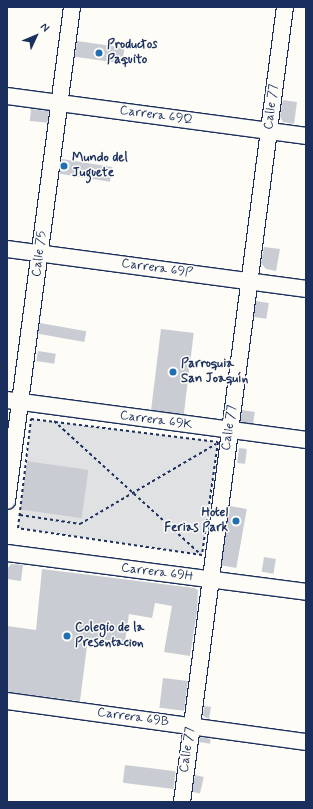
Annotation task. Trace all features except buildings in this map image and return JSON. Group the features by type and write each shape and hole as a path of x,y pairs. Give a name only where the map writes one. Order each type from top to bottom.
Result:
{"street":[{"name":"Calle 75","path":"7,501 14,401 40,253 72,7"},
{"name":"Calle 77","path":"182,802 211,579 226,434 250,281 285,7"},
{"name":"Carrera 69Q","path":"7,96 306,136"},
{"name":"Carrera 69P","path":"7,249 306,289"},
{"name":"Carrera 69K","path":"14,401 226,434 306,440"},
{"name":"Carrera 69H","path":"7,553 306,592"},
{"name":"Carrera 69B","path":"7,701 306,742"}],"path":[{"path":"48,414 202,555"},
{"path":"202,555 18,528 30,419 54,420 218,442"},
{"path":"20,515 80,524 218,442 226,434"},
{"path":"202,555 218,442"}],"shaded area":[{"path":"31,419 218,442 202,555 18,528 20,509 81,518 88,470 27,461"}],"place":[{"name":"Productos Paquito","path":"99,53"},
{"name":"Mundo del Juguete","path":"64,166"},
{"name":"Parroquia San Joaquín","path":"173,372"},
{"name":"Hotel Ferias Park","path":"236,521"},
{"name":"Colegio de la Presentacion","path":"67,636"}]}
